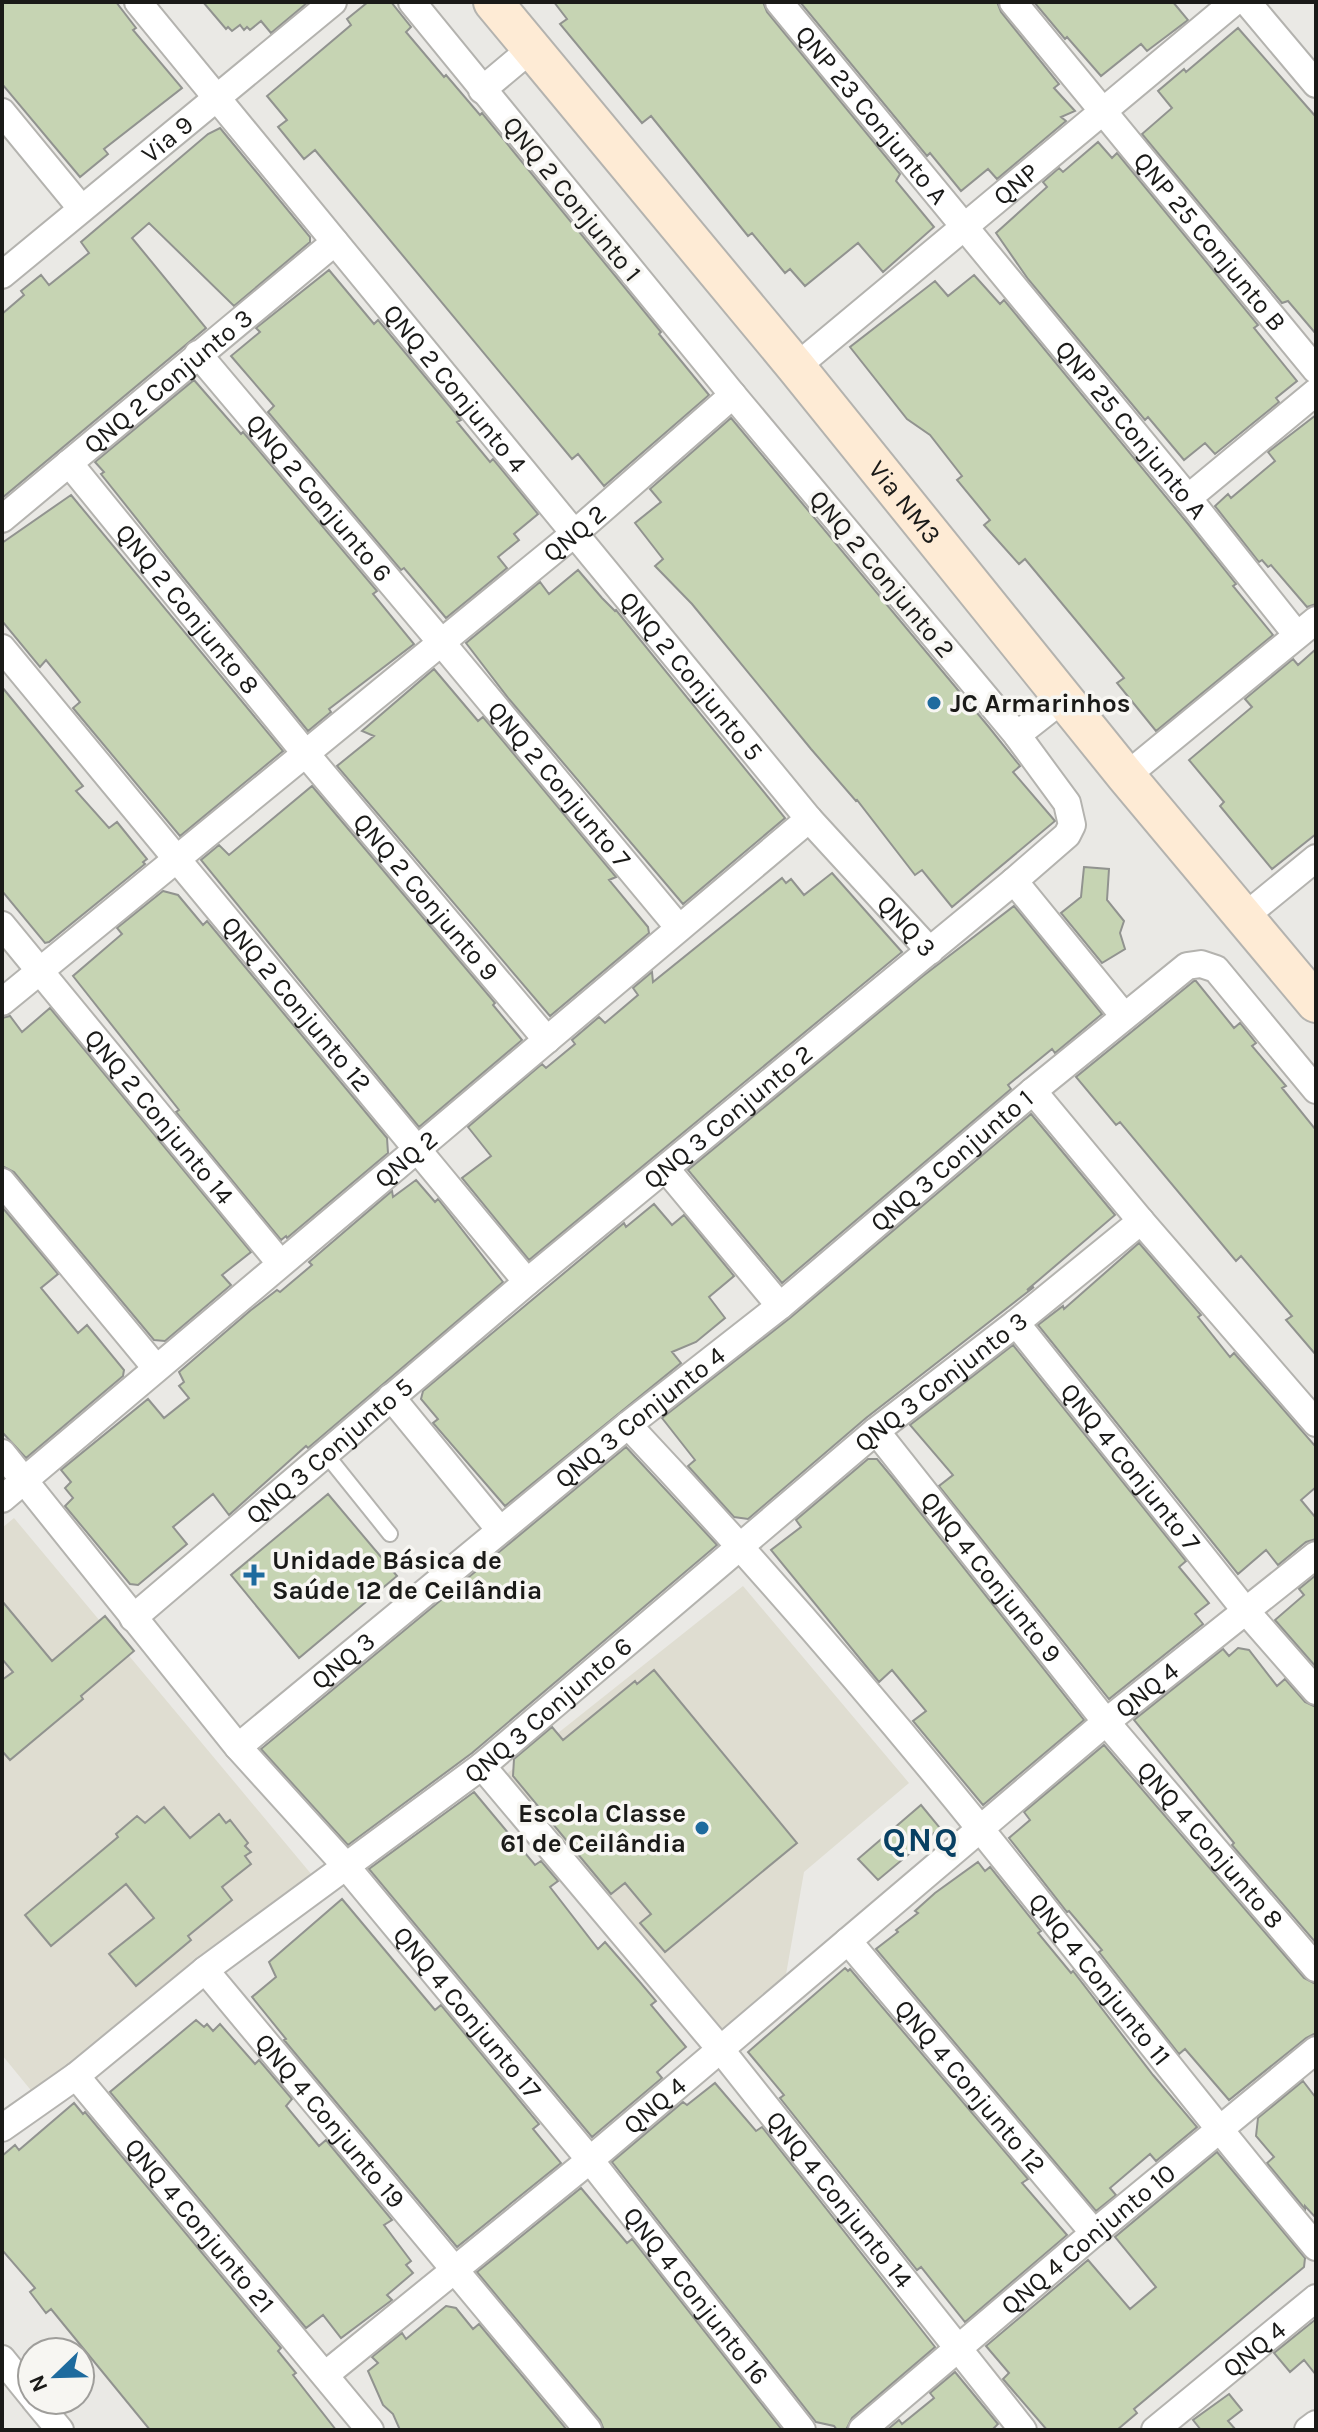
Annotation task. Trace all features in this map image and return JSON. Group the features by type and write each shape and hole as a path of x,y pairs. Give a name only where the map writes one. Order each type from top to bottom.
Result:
{"main road":[{"name":"Via NM3","path":"493,2 796,367 1126,776 1316,1003"}],"street":[{"path":"138,2 335,242"},
{"name":"Via 9","path":"2,275 333,2"},
{"name":"QNQ 2 Conjunto 1","path":"412,2 733,395"},
{"name":"QNP 23 Conjunto A","path":"779,2 963,228"},
{"name":"QNP 25 Conjunto B","path":"1013,2 1316,370"},
{"name":"QNP","path":"796,367 1234,2"},
{"path":"1247,2 1316,84"},
{"path":"482,90 531,49"},
{"path":"2,112 81,208"},
{"name":"QNP 25 Conjunto A","path":"963,228 1188,498 1307,627"},
{"name":"QNQ 2 Conjunto 3","path":"2,519 335,242"},
{"name":"QNQ 2 Conjunto 4","path":"335,242 575,533"},
{"name":"QNQ 2 Conjunto 6","path":"198,354 441,642"},
{"path":"1188,498 1316,392"},
{"name":"QNQ 2","path":"2,1002 575,533 733,395"},
{"name":"QNQ 2 Conjunto 2","path":"733,395 1017,735 1067,803 1072,825 1067,835"},
{"name":"QNQ 2 Conjunto 8","path":"69,463 306,754"},
{"name":"QNQ 2 Conjunto 5","path":"575,533 809,819"},
{"path":"1126,776 1307,627"},
{"name":"QNQ 2 Conjunto 7","path":"441,642 679,928"},
{"name":"QNQ 2 Conjunto 12","path":"2,648 416,1149"},
{"path":"1017,735 1064,698"},
{"name":"QNQ 2 Conjunto 9","path":"306,754 547,1040"},
{"name":"QNQ 2","path":"2,1499 809,819"},
{"name":"QNQ 3","path":"809,819 930,951 1067,835"},
{"path":"1244,917 1316,858"},
{"path":"1014,881 1124,1016 1187,966 1201,964 1216,969 1316,1090"},
{"name":"QNQ 2 Conjunto 14","path":"2,925 280,1263"},
{"name":"QNQ 3 Conjunto 2","path":"527,1282 930,951"},
{"name":"QNQ 3 Conjunto 1","path":"780,1306 1124,1016"},
{"path":"1033,1091 1316,1423"},
{"path":"416,1149 527,1282"},
{"path":"666,1169 780,1306"},
{"path":"2,1182 156,1368"},
{"name":"QNQ 3 Conjunto 3","path":"742,1547 876,1431 1141,1221"},
{"name":"QNQ 3 Conjunto 5","path":"133,1618 527,1282"},
{"name":"QNQ 3 Conjunto 4","path":"500,1530 780,1306"},
{"name":"QNQ 4 Conjunto 7","path":"1016,1323 1245,1610 1316,1691"},
{"path":"391,1397 500,1530"},
{"path":"628,1425 742,1547 981,1829"},
{"name":"QNQ 4 Conjunto 9","path":"876,1431 1106,1722"},
{"path":"2,1453 238,1747 345,1865 205,1970 76,2076 2,2128"},
{"name":"QNQ 3","path":"238,1747 500,1530"},
{"name":"QNQ 3 Conjunto 6","path":"345,1865 482,1766 742,1547"},
{"name":"QNQ 4","path":"325,2375 456,2272 590,2160 1106,1722 1316,1555"},
{"name":"QNQ 4 Conjunto 8","path":"1106,1722 1316,1968"},
{"name":"QNQ 4 Conjunto 14","path":"482,1766 721,2050 957,2349"},
{"name":"QNQ 4 Conjunto 11","path":"981,1829 1218,2130"},
{"name":"QNQ 4 Conjunto 17","path":"345,1865 590,2160"},
{"name":"QNQ 4 Conjunto 12","path":"848,1941 1094,2233"},
{"name":"QNQ 4 Conjunto 19","path":"205,1970 588,2430"},
{"name":"QNQ 4 Conjunto 10","path":"862,2430 1316,2050"},
{"name":"QNQ 4 Conjunto 21","path":"76,2076 370,2430"},
{"path":"1218,2130 1316,2247"},
{"name":"QNQ 4 Conjunto 16","path":"590,2160 802,2430"},
{"name":"QNQ 4","path":"1155,2430 1316,2298"},
{"path":"957,2349 1023,2430"},
{"path":"2,2359 16,2376"},
{"path":"1308,2430 1316,2424"}],"lane":[{"path":"325,1453 390,1534"}],"shaded area":[{"path":"14,1518 317,1881 43,2105 2,2055 2,1528"},
{"name":"Escola Classe 61 de Ceilândia","path":"743,1586 909,1783 804,1872 785,1980 721,2030 504,1776"}],"building":[{"path":"2,2 116,2 136,28 133,30 182,88 104,149 108,154 80,177 2,84"},
{"path":"203,2 308,2 271,33 261,21 250,30 247,27 244,30 240,25 232,31 228,27 226,29"},
{"path":"368,2 391,2 411,27 406,32 444,77 446,75 480,115 482,113 709,395 604,486 578,454 572,459 315,150 304,159 278,127 287,120 267,96 351,25 347,19"},
{"path":"554,2 763,2 767,12 900,174 896,181 934,227 883,272 858,243 805,286 790,269 785,273 752,233 748,236 651,116 642,123 560,24 567,19"},
{"path":"800,2 997,2 1001,12 1059,84 1054,88 1075,111 1061,117 1066,121 997,179 988,169 961,191 930,153 927,156"},
{"path":"1034,2 1173,2 1188,20 1147,51 1141,44 1101,76"},
{"path":"1238,28 1316,117 1316,334 1288,301 1282,303 1142,134 1172,108 1158,91"},
{"path":"220,128 310,237 310,242 234,306 149,223 132,238 206,328 2,498 2,314 24,295 21,291 41,275 49,285 89,253 81,242 208,134"},
{"path":"1098,142 1112,158 1117,153 1258,325 1254,328 1297,381 1276,398 1279,402 1215,454 1205,443 1184,460 1148,417 1145,420 1028,279 996,233 1047,187 1043,182 1059,168 1063,172"},
{"path":"329,270 374,324 378,320 461,420 457,422 490,462 493,459 538,514 514,534 519,540 498,557 507,568 446,618 404,568 401,570 268,412 274,406 231,356 260,332 256,328"},
{"path":"974,275 1000,304 1004,300 1189,525 1273,635 1156,731 1117,683 1124,678 1025,559 1019,564 984,525 990,520 957,480 962,476 930,435 907,419 850,347 935,281 948,296"},
{"path":"194,380 241,434 243,432 377,591 373,594 414,644 329,709 331,712 308,731 101,474 104,472 95,462"},
{"path":"1316,415 1316,604 1307,607 1271,565 1268,567 1262,560 1259,562 1215,506 1228,494 1231,498 1275,461 1268,452"},
{"path":"731,418 988,726 1020,766 1013,772 1055,821 952,907 922,870 915,875 857,800 692,604 655,566 663,559 635,523 661,502 650,489"},
{"path":"71,495 283,751 180,836 73,708 80,702 46,660 40,667 2,621 2,543"},
{"path":"578,570 616,610 785,818 683,904 509,699 466,643 540,582 549,594"},
{"path":"1316,649 1316,834 1272,869 1220,806 1224,802 1189,760 1252,707 1245,699 1293,659 1298,665"},
{"path":"434,669 478,721 483,717 616,877 609,880 648,927 649,933 550,1016 337,766 374,736 362,731"},
{"path":"2,687 83,786 76,791 109,828 117,822 147,859 143,862 145,864 45,943 2,891"},
{"path":"312,786 495,1003 493,1005 522,1040 419,1127 201,860 219,845 229,855"},
{"path":"1084,867 1109,869 1107,900 1124,921 1120,933 1125,949 1102,963 1061,913 1081,897"},
{"path":"832,873 902,952 529,1260 462,1178 491,1156 468,1127 542,1064 546,1068 575,1044 572,1040 599,1017 605,1023 638,995 633,988 652,972 653,982 782,878 786,883 791,879 804,895"},
{"path":"163,891 178,895 203,925 207,921 387,1138 388,1153 287,1238 281,1240 176,1112 179,1110 73,976 122,934 117,928"},
{"path":"1014,906 1102,1014 1055,1053 1052,1049 1008,1085 1011,1089 782,1283 688,1170 923,976"},
{"path":"1194,981 1234,1028 1240,1023 1256,1043 1252,1046 1286,1086 1282,1088 1316,1130 1316,1355 1286,1320 1292,1316 1241,1256 1236,1261 1120,1122 1116,1125 1076,1077"},
{"path":"50,1008 251,1252 222,1275 231,1285 165,1341 154,1340 14,1172 2,1166 2,1018 10,1016 22,1032"},
{"path":"1031,1114 1115,1215 1027,1290 1034,1287 866,1418 748,1519 734,1517 688,1466 695,1460 662,1418 790,1318"},
{"path":"416,1180 435,1202 438,1199 503,1282 308,1448 306,1446 229,1515 213,1494 173,1527 187,1544 138,1585 130,1584 65,1506 73,1498 65,1488 71,1482 61,1470 148,1399 164,1418 189,1398 179,1386 184,1382 179,1372 251,1310 277,1290 280,1292 312,1265 309,1262 392,1191 393,1197"},
{"path":"654,1204 672,1225 684,1215 734,1276 709,1297 725,1318 696,1342 672,1352 681,1363 505,1506 433,1423 438,1419 421,1399 423,1391 624,1223 626,1227"},
{"path":"2,1207 58,1274 41,1288 78,1333 87,1325 124,1370 123,1376 26,1458 2,1432"},
{"path":"1139,1243 1201,1315 1198,1317 1230,1357 1234,1353 1316,1447 1316,1487 1301,1500 1316,1518 1316,1539 1306,1542 1278,1565 1266,1550 1238,1574 1038,1325 1063,1306 1064,1309"},
{"path":"1013,1345 1186,1561 1179,1567 1209,1603 1195,1614 1203,1624 1109,1699 939,1486 953,1475 910,1425"},
{"path":"626,1447 717,1545 472,1753 348,1845 261,1749"},
{"path":"868,1459 877,1459 1084,1720 983,1805 913,1721 926,1711 892,1670 879,1682 771,1550 801,1527 796,1520"},
{"name":"Unidade Básica de Saúde 12 de Ceilândia","path":"328,1494 397,1576 299,1658 231,1575"},
{"path":"1316,1575 1316,1667 1275,1620 1304,1595 1299,1589"},
{"path":"2,1601 52,1661 105,1616 134,1651 10,1760 2,1751 2,1680 13,1672 2,1659"},
{"path":"1238,1648 1249,1650 1277,1686 1285,1679 1305,1702 1316,1707 1316,1943 1232,1845 1234,1843 1134,1720 1223,1649 1229,1656"},
{"path":"654,1670 797,1843 665,1952 640,1923 651,1914 625,1883 611,1894 513,1776 514,1759 552,1727 563,1740 635,1681 637,1684"},
{"path":"1104,1745 1304,1978 1316,1984 1316,2033 1229,2100 1185,2049 1179,2054 1099,1952 1102,1950 1067,1912 1009,1838 1030,1820 1024,1812"},
{"path":"474,1792 535,1865 541,1861 558,1881 550,1887 598,1949 605,1942 656,2001 651,2005 686,2047 657,2072 662,2078 592,2137 369,1869"},
{"path":"921,1805 940,1828 878,1880 858,1859"},
{"path":"164,1807 190,1838 219,1814 226,1823 230,1820 248,1843 245,1846 251,1852 245,1856 251,1864 222,1887 232,1900 188,1936 191,1940 136,1986 109,1954 154,1918 126,1884 51,1946 25,1915 118,1837 116,1834 137,1816 145,1823"},
{"path":"978,1862 985,1871 990,1867 1041,1931 1038,1933 1071,1973 1073,1971 1197,2127 1156,2161 1150,2154 1110,2188 1116,2195 1096,2211 876,1949 898,1932 896,1930 918,1913 915,1911 935,1893"},
{"path":"342,1899 435,2010 441,2005 539,2124 533,2129 561,2163 457,2247 284,2040 252,1997 276,1977 269,1962"},
{"path":"845,1968 850,1969 1028,2179 1022,2183 1067,2235 965,2322 921,2267 917,2270 780,2098 784,2095 748,2052"},
{"path":"196,2020 204,2027 207,2024 213,2031 220,2024 255,2064 259,2060 292,2099 286,2106 319,2146 326,2140 392,2220 384,2225 411,2261 406,2265 413,2273 387,2295 392,2300 341,2338 323,2315 306,2328 110,2092"},
{"path":"1303,2081 1316,2098 1316,2218 1267,2163 1274,2157 1256,2136 1258,2118"},
{"path":"715,2083 756,2131 762,2127 935,2347 852,2418 846,2430 816,2422 612,2162 683,2102 687,2105"},
{"path":"74,2103 83,2114 85,2112 281,2348 278,2351 296,2373 293,2375 336,2430 150,2430 96,2364 96,2336 73,2336 51,2309 46,2313 30,2292 35,2288 2,2250 2,2156 15,2145 19,2150"},
{"path":"1217,2152 1305,2258 1304,2267 1134,2409 1137,2413 1117,2430 1047,2430 1003,2379 1009,2373 986,2346 1088,2260 1130,2309 1156,2287 1115,2237"},
{"path":"581,2188 627,2243 632,2239 782,2430 604,2430 600,2420 477,2272"},
{"path":"446,2306 456,2308 473,2329 479,2324 567,2430 400,2430 393,2414 383,2405 368,2371 378,2363 372,2357 402,2333 406,2339"},
{"path":"1316,2319 1316,2375 1304,2360 1290,2372 1274,2353"},
{"path":"955,2372 998,2424 992,2430 887,2430 899,2420 902,2424 934,2398 930,2393"},
{"path":"1229,2394 1242,2410 1228,2421 1236,2430 1201,2430 1193,2420"}],"place":[{"name":"JC Armarinhos","path":"934,703"},
{"name":"Unidade Básica de Saúde 12 de Ceilândia","path":"254,1575"},
{"name":"Escola Classe 61 de Ceilândia","path":"702,1828"}],"district":[{"name":"QNQ","path":"921,1840"}]}
